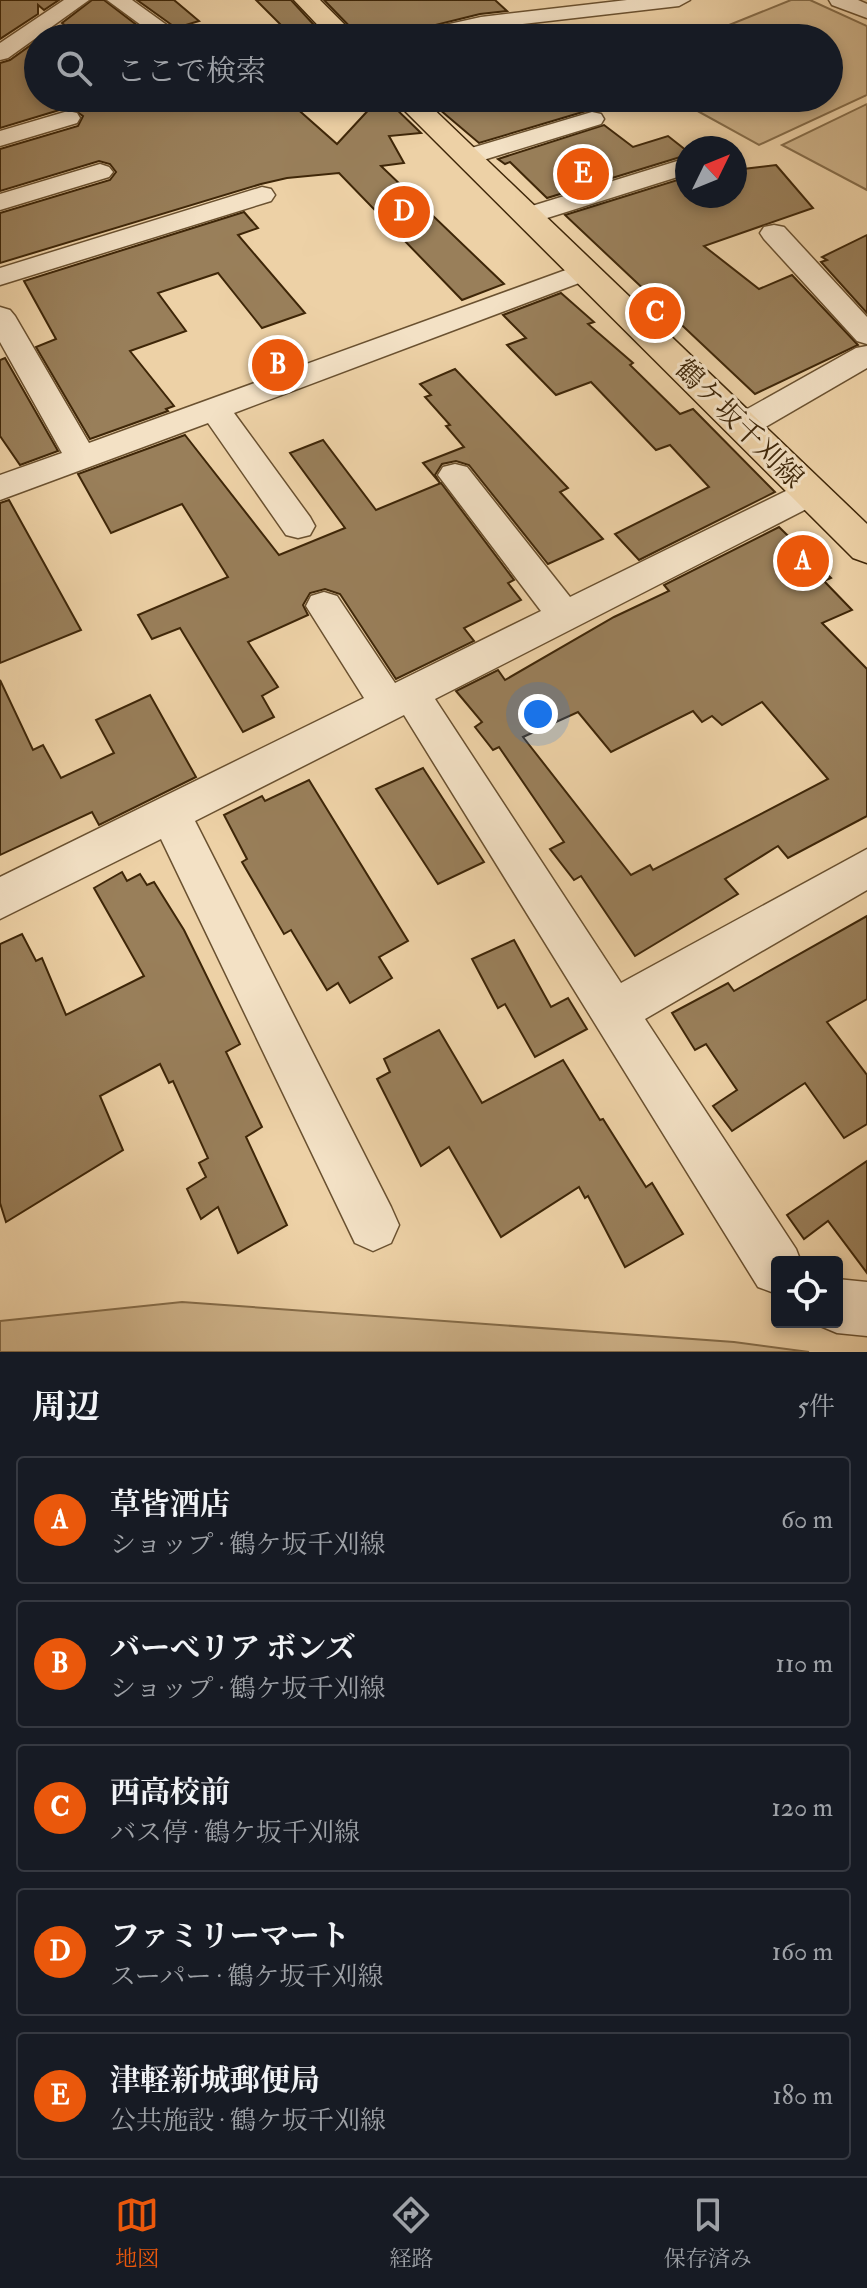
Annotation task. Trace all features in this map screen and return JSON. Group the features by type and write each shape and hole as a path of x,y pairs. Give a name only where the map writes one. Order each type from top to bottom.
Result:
{"main road":[{"path":"306,0 331,24"},
{"name":"鶴ケ坂千刈線","path":"420,112 867,548"}],"street":[{"path":"43,24 78,0"},
{"path":"118,0 154,24"},
{"path":"474,24 606,11 679,0"},
{"path":"840,0 867,12"},
{"path":"0,53 24,37"},
{"path":"0,139 68,118"},
{"path":"467,157 592,119"},
{"path":"528,216 675,170"},
{"path":"0,202 100,172"},
{"path":"0,277 262,195"},
{"path":"774,233 867,335"},
{"path":"0,488 585,271"},
{"path":"0,316 81,457"},
{"path":"744,425 867,355"},
{"path":"214,408 298,526"},
{"path":"455,475 564,615"},
{"path":"0,899 810,493"},
{"path":"324,606 400,698 614,1012 771,1259"},
{"path":"169,812 373,1225"},
{"path":"614,1012 867,868"},
{"path":"843,1307 867,1309"}],"shaded area":[{"path":"791,0 810,0 867,26 867,95 843,106 843,24 732,24"},
{"path":"867,104 867,190 782,145"},
{"path":"699,112 830,112 759,145"},
{"path":"182,1302 734,1342 809,1352 0,1352 0,1321"}],"building":[{"path":"0,0 59,0 44,10 38,5 38,14 0,39"},
{"path":"92,0 104,0 135,24 63,24"},
{"path":"137,0 174,0 199,21 170,24"},
{"path":"256,0 291,0 313,24 280,24"},
{"path":"324,0 495,0 507,11 440,24 347,24"},
{"path":"24,50 24,112 53,112 0,128 0,63"},
{"path":"77,112 301,112 337,144 367,112 399,112 421,133 389,136 404,163 381,166 504,284 462,300 339,173 261,184 0,263 0,213 110,180 116,172 110,164 99,161 0,191 0,149 78,126 83,116"},
{"path":"442,112 583,112 479,143"},
{"path":"604,125 633,147 668,136 675,142 675,159 547,198 510,162 505,164 498,159"},
{"path":"776,165 813,208 704,246 759,289 792,275 858,345 755,394 565,215 675,181 675,208 747,208 747,169"},
{"path":"244,212 258,228 238,235 305,313 262,328 218,273 158,293 186,331 130,351 174,406 166,409 168,411 90,439 36,347 56,339 24,281"},
{"path":"867,235 867,313 821,262 827,260 822,257"},
{"path":"561,293 594,322 588,324 633,363 630,365 680,414 693,409 775,492 639,560 615,534 709,487 670,445 656,450 591,382 556,395 507,345 526,338 503,315"},
{"path":"5,358 58,451 20,465 0,436 0,360"},
{"path":"455,369 568,488 560,492 603,539 548,564 469,465 456,461 442,464 435,475 440,483 423,463 464,447 446,426 450,425 425,397 431,395 420,384"},
{"path":"185,435 279,555 345,528 290,453 323,440 376,510 441,483 514,580 508,583 521,600 464,628 474,641 396,679 340,594 325,589 310,593 303,605 308,615 248,642 278,687 262,696 274,717 243,732 180,628 152,639 138,615 228,577 182,504 111,533 78,474"},
{"path":"9,500 81,630 0,663 0,503"},
{"path":"779,527 831,578 824,581 852,610 822,623 867,669 867,816 788,858 778,846 725,879 738,894 635,956 581,876 574,880 550,849 564,842 499,747 493,750 475,727 482,722 456,691 498,670 505,680 614,617 669,591 664,585","holes":["762,702 828,779 653,870 650,865 631,875 523,737 578,712 611,752 693,711 702,722 712,716 722,725"]},
{"path":"0,680 33,750 43,745 61,778 114,753 96,720 150,695 196,777 99,825 92,812 0,855"},
{"path":"423,768 484,862 438,884 376,789"},
{"path":"309,780 408,941 379,957 392,978 350,1003 338,983 327,990 291,930 284,934 242,862 247,859 224,815 262,796 265,801"},
{"path":"122,872 127,881 140,874 147,885 154,882 184,930 240,1044 226,1052 262,1127 246,1137 287,1225 238,1253 218,1207 201,1219 187,1189 206,1177 199,1163 208,1158 173,1081 169,1083 160,1064 100,1096 123,1150 6,1222 0,1203 0,944 22,934 36,961 42,958 66,1015 144,976 94,888"},
{"path":"867,916 867,999 827,1022 867,1075 867,1124 844,1138 805,1083 732,1131 713,1106 737,1090 706,1044 695,1050 672,1013 728,983 734,991"},
{"path":"514,940 551,1007 568,998 587,1029 535,1057 505,1004 498,1008 472,959"},
{"path":"439,1030 482,1103 563,1060 646,1187 652,1183 683,1234 625,1267 588,1196 585,1198 579,1187 501,1237 449,1147 421,1166 377,1079 390,1072 384,1059"},
{"path":"867,1161 867,1273 828,1221 804,1239 787,1215"}],"place":[{"name":"津軽新城郵便局","path":"583,174"},
{"name":"ファミリーマート","path":"404,212"},
{"name":"西高校前","path":"655,313"},
{"name":"バーべリア ボンズ","path":"278,365"},
{"name":"草皆酒店","path":"803,561"}]}
